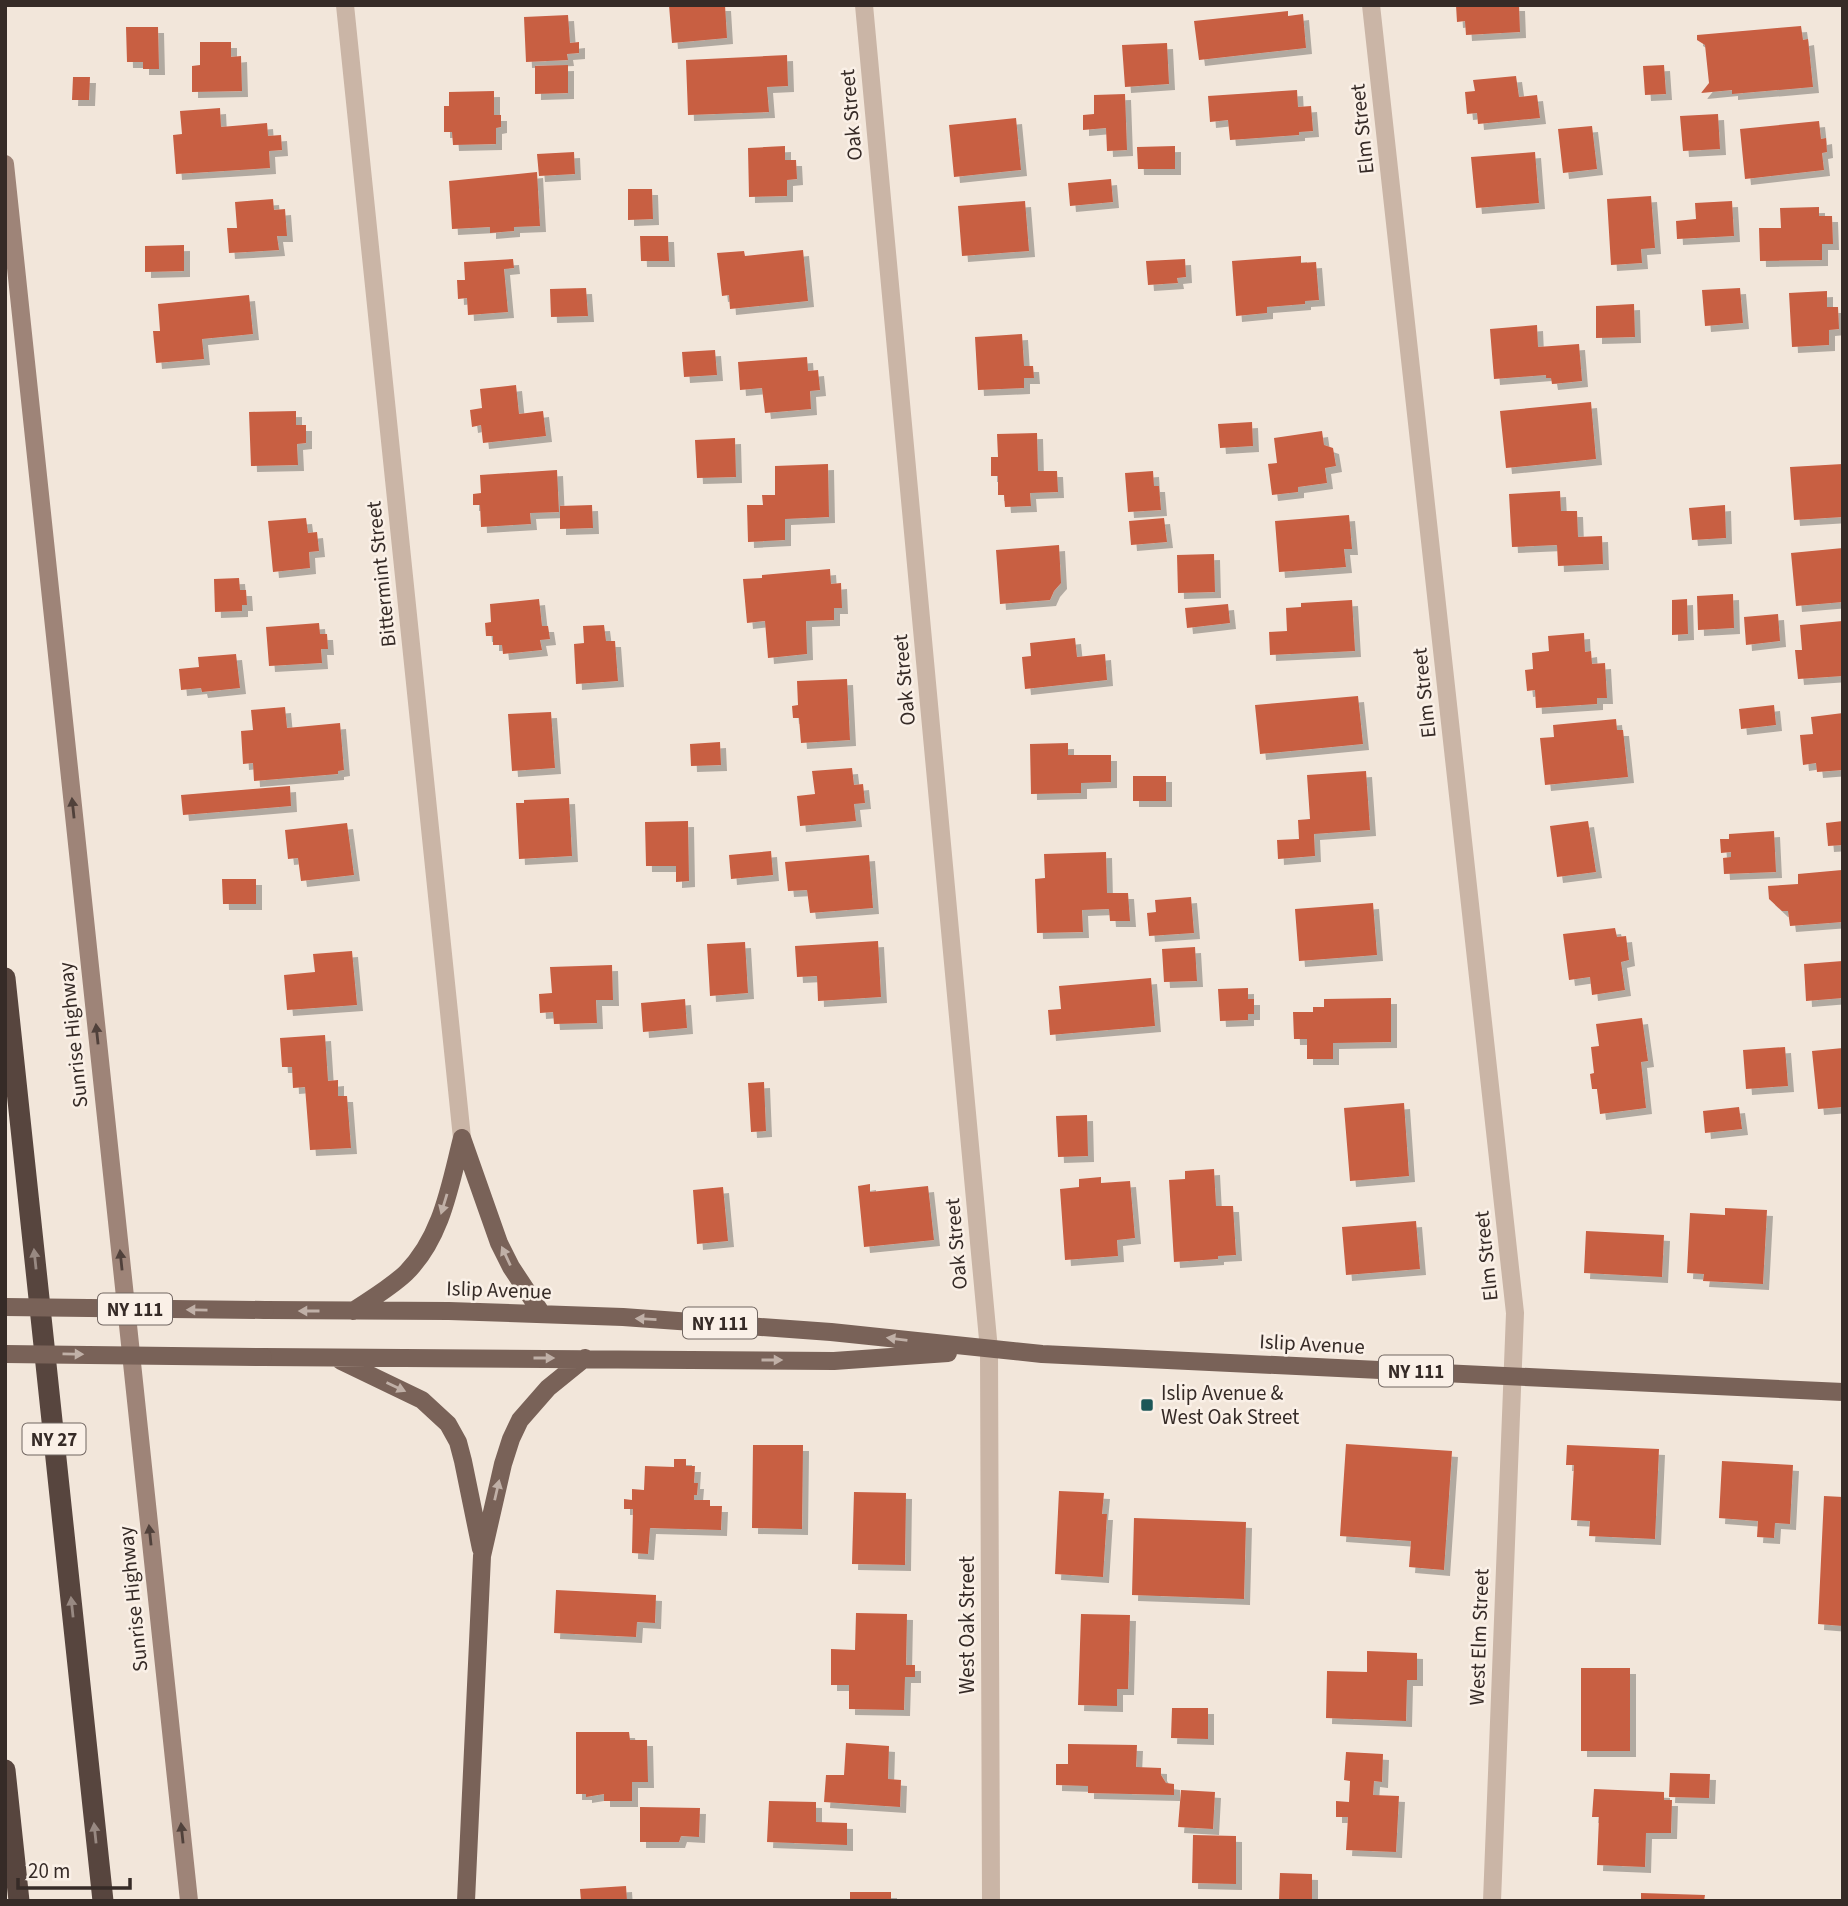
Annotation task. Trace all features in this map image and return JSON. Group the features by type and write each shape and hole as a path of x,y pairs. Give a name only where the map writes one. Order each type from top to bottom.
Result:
{"highway":[{"name":"NY 27","path":"5,978 103,1901"},
{"path":"5,1770 19,1901"}],"main road":[{"name":"Sunrise Highway","path":"5,164 190,1901"},
{"path":"352,1311 388,1289 407,1272 431,1238 446,1201 462,1138"},
{"path":"462,1138 499,1243 511,1267 542,1314"},
{"name":"Islip Avenue","path":"5,1307 542,1314 831,1332 989,1350 1843,1392"},
{"name":"Islip Avenue","path":"5,1354 834,1361 989,1350"},
{"path":"334,1358 422,1400 448,1424 458,1442 482,1556"},
{"path":"466,1901 482,1556 503,1464 520,1420 548,1388 585,1358"}],"street":[{"name":"Bittermint Street","path":"345,5 462,1138"},
{"name":"Oak Street","path":"864,5 989,1350"},
{"name":"Elm Street","path":"1371,5 1516,1313 1512,1376"},
{"name":"West Oak Street","path":"989,1350 990,1901"},
{"name":"West Elm Street","path":"1492,1901 1512,1376"}],"building":[{"path":"669,5 725,5 727,38 672,43"},
{"path":"1456,5 1519,5 1520,32 1466,35 1465,21 1457,22"},
{"path":"1288,11 1288,16 1303,14 1306,48 1199,60 1194,21"},
{"path":"568,15 570,43 579,42 579,53 567,54 568,60 526,62 524,17"},
{"path":"1801,26 1803,40 1808,39 1813,87 1732,94 1732,90 1701,93 1709,83 1705,45 1697,40 1697,35"},
{"path":"126,27 158,27 159,69 143,69 143,62 127,62"},
{"path":"200,42 231,42 231,57 241,56 242,91 192,92 192,66 200,65"},
{"path":"1167,43 1169,84 1125,87 1122,45"},
{"path":"787,55 788,86 767,87 769,112 688,115 686,60"},
{"path":"568,65 568,93 535,94 535,66"},
{"path":"1664,65 1666,94 1645,95 1643,66"},
{"path":"1516,76 1519,97 1537,95 1540,118 1478,124 1477,113 1467,114 1465,92 1475,91 1473,80"},
{"path":"73,77 90,77 89,100 72,100"},
{"path":"1297,90 1298,107 1311,106 1313,131 1299,132 1299,135 1230,140 1228,120 1210,122 1208,96"},
{"path":"494,91 494,115 501,115 501,127 496,128 496,144 453,145 452,132 444,132 444,106 449,106 449,92"},
{"path":"1125,94 1127,150 1107,151 1106,128 1083,130 1083,115 1094,114 1094,95"},
{"path":"220,108 221,127 267,123 268,136 281,135 282,150 269,151 270,168 176,174 173,135 182,134 180,111"},
{"path":"1718,114 1720,149 1683,151 1680,116"},
{"path":"1016,118 1021,170 954,177 949,125"},
{"path":"1819,121 1821,139 1826,138 1827,152 1822,153 1824,170 1745,179 1740,129"},
{"path":"1592,126 1597,169 1563,173 1558,129"},
{"path":"785,146 785,160 796,160 797,179 787,180 787,196 749,197 748,148"},
{"path":"1175,146 1175,169 1138,169 1137,147"},
{"path":"574,152 575,174 539,176 537,154"},
{"path":"1535,152 1539,203 1476,208 1471,157"},
{"path":"537,172 540,226 514,227 514,231 490,233 490,227 452,229 449,181"},
{"path":"1111,179 1113,202 1070,206 1068,183"},
{"path":"628,189 652,189 653,219 628,220"},
{"path":"1651,196 1655,248 1641,249 1642,263 1611,265 1607,199"},
{"path":"273,199 274,210 285,209 287,236 277,236 279,250 229,253 227,228 237,228 235,202"},
{"path":"1025,201 1029,251 962,256 958,206"},
{"path":"1732,201 1734,236 1677,239 1676,221 1696,219 1695,203"},
{"path":"1819,207 1819,216 1832,216 1833,244 1822,244 1822,260 1760,261 1759,228 1781,228 1780,208"},
{"path":"640,236 668,236 669,261 641,261"},
{"path":"184,245 184,271 145,272 145,246"},
{"path":"803,250 808,301 730,309 729,295 722,296 717,253 744,251 745,256"},
{"path":"1301,256 1301,263 1316,262 1319,300 1267,307 1267,313 1236,316 1232,261"},
{"path":"513,259 514,268 504,269 508,312 468,315 467,298 458,299 457,280 465,280 464,262"},
{"path":"1185,259 1186,277 1177,278 1178,283 1148,285 1146,261"},
{"path":"586,288 588,316 551,317 550,289"},
{"path":"1740,288 1743,323 1705,326 1702,290"},
{"path":"1827,291 1827,307 1838,307 1839,329 1829,330 1829,345 1792,347 1789,293"},
{"path":"249,295 253,334 202,339 204,359 156,363 153,331 160,331 158,304"},
{"path":"1634,304 1635,337 1596,338 1596,306"},
{"path":"1537,325 1538,347 1579,344 1582,381 1552,384 1551,378 1546,378 1546,375 1494,379 1490,329"},
{"path":"1022,334 1024,366 1033,366 1034,378 1024,378 1024,388 978,390 975,337"},
{"path":"715,350 717,375 684,377 682,352"},
{"path":"807,357 808,371 818,370 820,390 810,391 811,409 765,413 762,388 740,390 738,362"},
{"path":"516,385 519,414 543,411 546,436 483,443 481,425 472,427 470,410 482,408 480,389"},
{"path":"1591,402 1596,459 1506,468 1500,411"},
{"path":"296,411 296,425 306,425 306,443 297,444 298,465 251,466 249,412"},
{"path":"1252,422 1253,446 1220,448 1218,424"},
{"path":"1322,431 1324,445 1333,448 1336,466 1325,468 1327,483 1298,487 1298,492 1272,495 1268,464 1277,463 1274,438"},
{"path":"1037,433 1038,471 1057,471 1058,492 1030,493 1031,506 1005,507 1004,495 998,495 998,476 991,476 991,457 998,457 997,434"},
{"path":"735,438 736,477 697,478 695,440"},
{"path":"828,464 829,517 785,519 785,540 748,542 747,505 763,505 762,495 775,495 775,466"},
{"path":"1843,464 1843,517 1794,520 1790,467"},
{"path":"557,470 559,512 530,513 531,524 481,527 480,505 473,505 473,494 481,493 480,475"},
{"path":"1153,471 1154,486 1159,486 1161,510 1128,512 1125,473"},
{"path":"1560,491 1561,511 1577,511 1578,537 1602,536 1603,564 1558,566 1557,545 1512,547 1509,494"},
{"path":"592,505 593,528 560,529 560,506"},
{"path":"1725,505 1726,538 1692,540 1689,508"},
{"path":"1349,515 1352,549 1344,549 1346,567 1279,572 1275,521"},
{"path":"306,518 308,533 317,532 319,551 309,552 310,568 273,572 268,521"},
{"path":"1164,518 1167,542 1131,545 1129,521"},
{"path":"1059,545 1061,583 1050,600 1000,604 996,550"},
{"path":"1843,548 1843,602 1796,606 1791,553"},
{"path":"1214,554 1215,592 1178,593 1177,555"},
{"path":"830,569 831,584 841,583 842,608 834,608 834,620 806,621 807,654 768,658 765,621 747,623 743,579"},
{"path":"239,578 240,590 246,590 247,605 242,605 242,611 215,612 214,579"},
{"path":"1733,594 1734,628 1698,630 1697,596"},
{"path":"539,599 542,626 548,626 550,639 540,640 542,650 503,654 502,645 493,645 493,636 486,636 485,623 491,622 490,604"},
{"path":"1687,599 1688,634 1672,635 1672,600"},
{"path":"1352,600 1355,651 1270,655 1269,632 1287,631 1286,608 1301,607 1301,603"},
{"path":"1228,604 1230,623 1187,628 1185,608"},
{"path":"1778,614 1780,641 1746,645 1744,617"},
{"path":"1843,621 1843,676 1798,679 1795,650 1802,650 1800,625"},
{"path":"319,623 320,634 327,634 328,649 321,649 322,663 269,666 266,627"},
{"path":"604,625 606,641 615,641 618,681 576,684 574,644 584,643 583,626"},
{"path":"1584,633 1585,652 1591,651 1592,664 1605,663 1607,698 1597,698 1597,704 1536,708 1535,690 1527,691 1525,670 1533,669 1532,653 1549,651 1548,636"},
{"path":"1075,638 1077,657 1105,654 1107,680 1025,689 1022,657 1031,656 1030,643"},
{"path":"236,654 240,688 202,692 201,688 181,690 179,669 199,667 198,657"},
{"path":"847,679 850,740 801,743 799,718 793,718 792,706 798,705 797,681"},
{"path":"1358,696 1363,744 1260,754 1255,705"},
{"path":"1774,705 1776,725 1741,729 1739,709"},
{"path":"285,707 287,728 340,723 344,770 338,771 338,774 254,781 253,763 243,764 241,731 253,730 251,710"},
{"path":"551,712 555,768 512,771 508,714"},
{"path":"1843,713 1843,770 1817,772 1816,763 1803,765 1800,735 1813,734 1811,717"},
{"path":"1616,719 1617,730 1623,730 1628,777 1545,785 1540,738 1554,737 1553,725"},
{"path":"720,742 721,765 691,766 690,744"},
{"path":"1068,743 1068,755 1111,755 1111,782 1081,783 1081,793 1031,794 1030,744"},
{"path":"852,768 854,785 863,784 865,803 854,804 856,821 800,826 797,796 815,794 812,771"},
{"path":"1366,771 1370,830 1314,834 1315,856 1278,859 1277,840 1299,839 1298,820 1310,819 1307,775"},
{"path":"1133,776 1166,776 1166,801 1133,801"},
{"path":"290,786 291,806 183,815 181,795"},
{"path":"569,798 572,856 519,859 516,803 524,803 524,800"},
{"path":"688,821 689,881 676,882 676,866 646,866 645,822"},
{"path":"1588,821 1596,872 1557,877 1550,826"},
{"path":"1843,821 1843,845 1828,846 1826,823"},
{"path":"347,823 354,875 301,881 298,858 288,859 285,830"},
{"path":"1774,831 1776,872 1724,874 1723,858 1731,857 1731,852 1721,853 1720,839 1729,839 1729,834"},
{"path":"771,851 773,875 731,879 729,855"},
{"path":"1106,852 1107,893 1128,893 1130,921 1110,921 1109,909 1082,910 1083,932 1037,933 1035,879 1045,878 1044,854"},
{"path":"869,855 873,908 810,913 807,890 788,891 785,862"},
{"path":"1842,870 1843,922 1790,926 1788,911 1782,911 1769,899 1768,886 1798,884 1798,874"},
{"path":"222,879 256,879 256,904 223,904"},
{"path":"1191,897 1194,933 1149,936 1147,913 1156,912 1155,900"},
{"path":"1373,903 1377,955 1299,961 1295,909"},
{"path":"1615,928 1617,937 1626,936 1629,960 1621,962 1625,990 1592,995 1590,977 1569,980 1563,934"},
{"path":"878,941 881,997 818,1001 817,976 797,977 795,946"},
{"path":"745,942 748,993 710,996 707,944"},
{"path":"1195,947 1197,981 1164,982 1162,949"},
{"path":"352,951 357,1005 287,1010 284,975 315,972 313,954"},
{"path":"1843,961 1843,998 1806,1001 1804,964"},
{"path":"612,965 613,1000 596,1000 597,1023 554,1024 553,1012 540,1013 539,994 552,993 550,967"},
{"path":"1151,978 1155,1026 1050,1035 1048,1010 1061,1009 1059,986"},
{"path":"1248,988 1248,999 1254,999 1254,1014 1248,1014 1248,1020 1220,1021 1218,989"},
{"path":"1391,998 1391,1042 1333,1043 1333,1059 1307,1059 1307,1039 1294,1039 1293,1012 1313,1012 1313,1007 1324,1007 1324,999"},
{"path":"685,999 687,1028 643,1032 641,1003"},
{"path":"1642,1018 1648,1061 1641,1062 1646,1108 1600,1114 1597,1089 1592,1089 1590,1074 1594,1073 1591,1047 1599,1046 1596,1024"},
{"path":"325,1035 328,1081 338,1080 338,1096 347,1096 351,1148 310,1150 305,1087 293,1088 292,1067 282,1067 280,1038"},
{"path":"1785,1047 1788,1086 1746,1089 1743,1050"},
{"path":"1843,1048 1843,1107 1818,1109 1812,1051"},
{"path":"764,1082 766,1131 751,1132 748,1083"},
{"path":"1404,1103 1409,1176 1350,1181 1344,1108"},
{"path":"1739,1107 1742,1129 1705,1133 1703,1111"},
{"path":"1087,1115 1088,1156 1058,1157 1056,1116"},
{"path":"1214,1169 1216,1206 1233,1206 1236,1255 1174,1262 1169,1180 1185,1179 1185,1171"},
{"path":"1101,1177 1101,1183 1130,1181 1135,1238 1117,1240 1118,1256 1065,1260 1060,1189 1079,1187 1079,1179"},
{"path":"870,1184 870,1192 928,1186 934,1240 864,1247 858,1186"},
{"path":"723,1187 728,1241 697,1244 693,1190"},
{"path":"1725,1208 1767,1210 1763,1284 1703,1281 1704,1274 1687,1273 1690,1213 1725,1215"},
{"path":"1416,1221 1420,1269 1346,1275 1342,1227"},
{"path":"1586,1231 1664,1235 1662,1277 1584,1273"},
{"path":"1346,1444 1452,1451 1444,1570 1409,1567 1411,1541 1340,1536"},
{"path":"753,1445 803,1445 802,1529 752,1528"},
{"path":"1567,1445 1659,1449 1655,1539 1589,1536 1590,1521 1571,1520 1574,1465 1566,1465"},
{"path":"674,1459 686,1459 686,1466 695,1466 694,1483 698,1483 694,1500 710,1500 710,1506 722,1506 721,1530 650,1528 648,1554 632,1553 633,1509 624,1509 624,1499 632,1500 632,1489 644,1490 645,1466 674,1467"},
{"path":"1722,1461 1793,1465 1790,1524 1775,1523 1774,1538 1757,1537 1758,1521 1719,1518"},
{"path":"1059,1491 1104,1493 1102,1514 1107,1514 1103,1577 1055,1574"},
{"path":"854,1492 906,1493 905,1565 852,1564"},
{"path":"1824,1496 1843,1497 1843,1626 1818,1624"},
{"path":"1134,1518 1246,1522 1244,1599 1132,1595"},
{"path":"556,1590 656,1595 655,1623 637,1622 636,1637 554,1633"},
{"path":"856,1613 907,1614 906,1665 915,1665 915,1677 905,1677 904,1710 849,1709 849,1685 831,1685 831,1649 855,1650"},
{"path":"1081,1614 1130,1615 1128,1689 1117,1689 1117,1706 1078,1705"},
{"path":"1367,1651 1417,1653 1417,1680 1407,1680 1406,1721 1326,1718 1327,1671 1367,1672"},
{"path":"1581,1668 1630,1668 1630,1751 1581,1751"},
{"path":"1172,1708 1208,1708 1208,1739 1171,1738"},
{"path":"576,1732 629,1732 630,1740 647,1740 648,1782 632,1782 632,1801 604,1801 604,1794 586,1797 586,1794 576,1794"},
{"path":"846,1743 889,1746 888,1779 901,1780 900,1807 824,1802 826,1775 844,1775"},
{"path":"1068,1744 1137,1745 1136,1767 1161,1768 1161,1775 1166,1783 1174,1784 1174,1795 1088,1793 1088,1786 1056,1785 1056,1764 1068,1764"},
{"path":"1346,1752 1383,1754 1382,1782 1374,1781 1373,1795 1399,1796 1396,1852 1346,1850 1348,1817 1336,1817 1336,1801 1349,1802 1350,1781 1344,1780"},
{"path":"1670,1773 1710,1774 1709,1798 1669,1797"},
{"path":"1594,1789 1664,1792 1664,1800 1672,1800 1671,1833 1646,1833 1645,1867 1597,1865 1599,1817 1592,1817"},
{"path":"1181,1790 1215,1792 1213,1829 1178,1827"},
{"path":"769,1801 816,1802 816,1822 847,1823 847,1845 767,1842"},
{"path":"640,1807 700,1808 699,1837 681,1836 679,1842 640,1842"},
{"path":"1193,1835 1236,1836 1236,1884 1192,1883"},
{"path":"1280,1873 1312,1874 1312,1901 1279,1901"},
{"path":"626,1886 627,1901 581,1901 580,1889"},
{"path":"850,1892 891,1892 891,1901 850,1901"},
{"path":"1641,1893 1705,1895 1704,1901 1641,1901"}],"place":[{"name":"Islip Avenue & West Oak Street","path":"1147,1405"}]}
